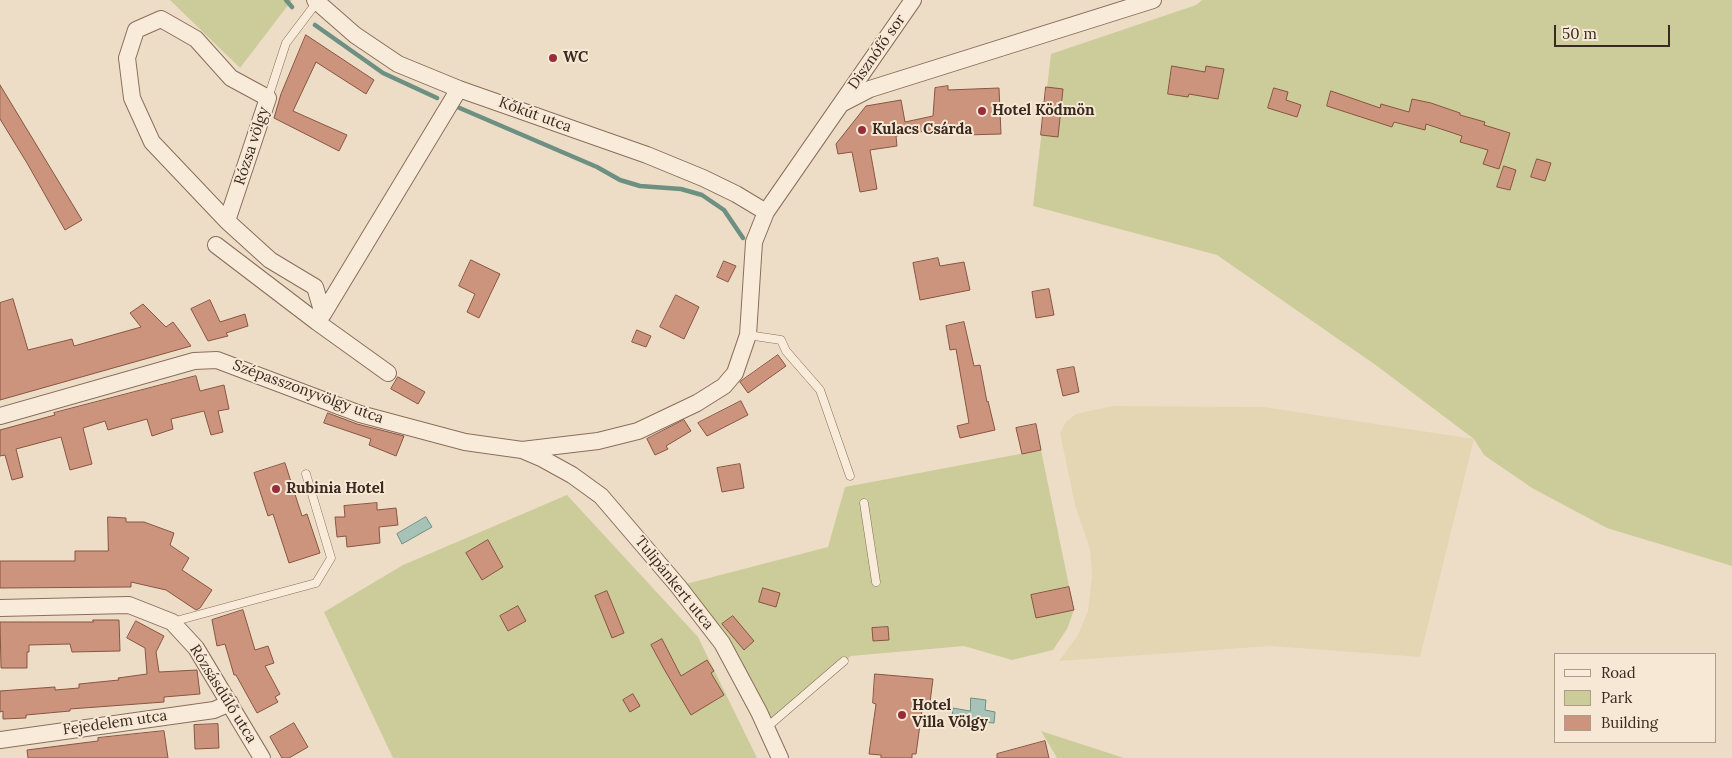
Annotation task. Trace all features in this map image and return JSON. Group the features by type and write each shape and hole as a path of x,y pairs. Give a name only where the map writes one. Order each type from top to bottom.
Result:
{"street":[{"path":"841,104 870,89 1153,0"},
{"name":"Kőkút utca","path":"316,1 355,36 398,64 459,89 703,178 736,194 766,212"},
{"name":"Disznófő sor","path":"766,212 911,1"},
{"name":"Rózsa völgy","path":"227,221 268,98 231,78 196,39 161,19 136,30 127,58 132,98 152,142 227,221 270,260 315,287 320,318"},
{"path":"320,318 459,89"},
{"name":"Szépasszonyvölgy utca","path":"0,416 194,361 217,360 360,414 465,442 522,450 598,441 638,432 696,403 724,386 734,373 742,356 748,335 750,277 754,242 766,212"},
{"path":"216,245 320,318 388,373"},
{"name":"Tulipánkert utca","path":"522,450 572,475 601,496 678,586 722,643 780,758"},
{"name":"Rózsásdűlő utca","path":"0,608 128,605 172,622 196,648 262,758"},
{"name":"Fejedelem utca","path":"0,740 214,710 230,703"}],"lane":[{"path":"268,98 286,43 316,1"},
{"path":"748,335 781,340 786,350 820,390 850,476"},
{"path":"172,622 316,583 331,558 306,474"},
{"path":"864,502 876,582"},
{"path":"766,728 844,661"}],"shaded area":[{"path":"1112,406 1264,407 1474,439 1420,657 1271,646 1059,661 1078,635 1088,611 1092,575 1090,549 1075,505 1060,433 1066,422 1076,414"},
{"path":"426,517 432,527 402,544 397,534"},
{"path":"971,698 986,700 985,710 995,712 994,723 982,722 980,730 951,726 953,708 970,711"}],"green space":[{"path":"170,0 292,0 240,68"},
{"path":"1202,0 1732,0 1732,566 1607,528 1532,488 1484,455 1474,439 1377,366 1217,255 1033,206 1051,54 1196,5"},
{"path":"1041,450 1074,610 1067,629 1053,650 1012,660 964,646 851,656 766,728 678,586 828,547 845,487"},
{"path":"567,495 698,637 757,758 393,758 324,612 403,565"},
{"path":"1041,731 1124,758 1057,758"}],"building":[{"path":"306,35 374,80 366,94 316,62 293,111 347,135 339,151 274,118 281,94"},
{"path":"1172,66 1205,72 1206,66 1224,69 1218,99 1189,94 1188,97 1168,94"},
{"path":"0,85 82,220 65,230 0,119"},
{"path":"948,86 948,90 999,88 1001,134 965,135 965,124 896,136 897,146 870,150 877,189 860,192 852,152 838,154 836,144 866,106 901,100 905,122 933,116 935,88"},
{"path":"1046,87 1063,89 1058,137 1041,135"},
{"path":"1274,88 1288,92 1286,100 1301,105 1297,117 1268,108"},
{"path":"1331,91 1380,108 1381,104 1409,112 1412,99 1431,103 1460,113 1460,115 1485,122 1484,125 1510,133 1499,169 1483,164 1488,150 1460,142 1462,136 1426,124 1425,130 1394,122 1392,127 1327,106"},
{"path":"1537,159 1551,163 1545,181 1531,177"},
{"path":"1504,166 1516,170 1510,190 1497,187"},
{"path":"938,258 940,266 964,262 970,290 920,300 913,263"},
{"path":"471,260 500,274 479,318 467,312 475,294 459,286"},
{"path":"724,261 736,266 728,282 717,277"},
{"path":"1049,289 1054,315 1036,318 1032,292"},
{"path":"676,295 699,307 684,339 660,327"},
{"path":"13,299 28,350 72,339 74,346 141,327 130,313 143,304 166,327 173,322 191,346 0,400 0,303"},
{"path":"210,300 220,322 245,314 248,326 226,333 228,336 208,341 191,309"},
{"path":"964,322 974,366 980,365 995,430 960,438 957,426 969,423 956,349 950,350 946,326"},
{"path":"637,330 651,336 646,347 632,342"},
{"path":"778,355 786,366 748,393 740,382"},
{"path":"1074,367 1079,392 1063,396 1057,370"},
{"path":"196,376 200,391 224,385 229,409 218,411 223,432 211,435 204,411 171,419 173,429 152,436 147,419 108,430 105,421 83,428 92,464 70,470 61,437 16,449 23,477 12,480 5,455 0,456 0,430 55,415 54,413"},
{"path":"398,377 425,392 418,404 391,389"},
{"path":"741,401 748,415 707,436 698,423"},
{"path":"328,413 357,424 404,436 396,456 369,445 371,439 324,423"},
{"path":"684,420 691,431 666,446 668,449 655,455 647,439"},
{"path":"1036,424 1041,450 1022,454 1016,428"},
{"path":"285,463 302,516 307,514 320,553 289,563 273,514 268,516 254,473"},
{"path":"740,464 744,488 722,492 717,468"},
{"path":"377,503 377,510 396,508 398,525 379,527 380,543 347,547 346,536 337,537 335,517 345,517 344,506"},
{"path":"108,517 126,518 126,522 144,522 174,533 170,545 189,558 182,570 212,590 200,608 196,610 166,590 131,582 131,587 0,588 0,561 75,561 75,551 108,551"},
{"path":"488,540 503,567 482,580 466,553"},
{"path":"1069,587 1074,610 1036,618 1031,595"},
{"path":"763,588 780,593 776,607 759,602"},
{"path":"607,591 624,633 612,638 595,596"},
{"path":"518,606 526,621 508,631 500,616"},
{"path":"243,610 255,650 268,646 274,663 265,666 280,694 275,697 278,702 257,713 236,675 234,675 225,644 217,646 212,620"},
{"path":"733,616 754,641 744,650 722,624"},
{"path":"93,620 119,620 120,651 72,652 70,644 29,645 27,668 1,668 0,622 93,622"},
{"path":"136,621 164,636 156,652 159,672 197,670 200,694 164,697 164,702 70,709 70,711 26,715 26,718 3,719 3,711 0,712 0,691 55,687 55,690 79,688 79,684 119,680 118,678 147,674 145,648 127,638"},
{"path":"888,627 889,640 873,641 872,628"},
{"path":"662,639 681,676 707,660 714,671 711,673 724,695 691,715 651,645"},
{"name":"Hotel Villa Völgy","path":"875,674 933,679 929,710 922,710 916,754 912,754 912,758 881,758 881,755 869,754 876,704 873,703"},
{"path":"633,694 640,706 630,712 623,700"},
{"path":"294,723 308,747 289,758 282,758 270,737"},
{"path":"218,724 219,748 195,749 194,725"},
{"path":"164,731 168,758 28,758 27,750 98,741 98,738"},
{"path":"1045,741 1049,758 997,758 997,754"}],"waterway":[{"path":"286,0 292,7"},
{"path":"315,25 383,73 437,98"},
{"path":"455,106 597,167 620,180 640,186 681,189 702,195 724,210 743,238"}],"place":[{"name":"WC","path":"553,58"},
{"name":"Hotel Ködmön","path":"982,111"},
{"name":"Kulacs Csárda","path":"862,130"},
{"name":"Rubinia Hotel","path":"276,489"},
{"name":"Hotel Villa Völgy","path":"902,715"}]}
